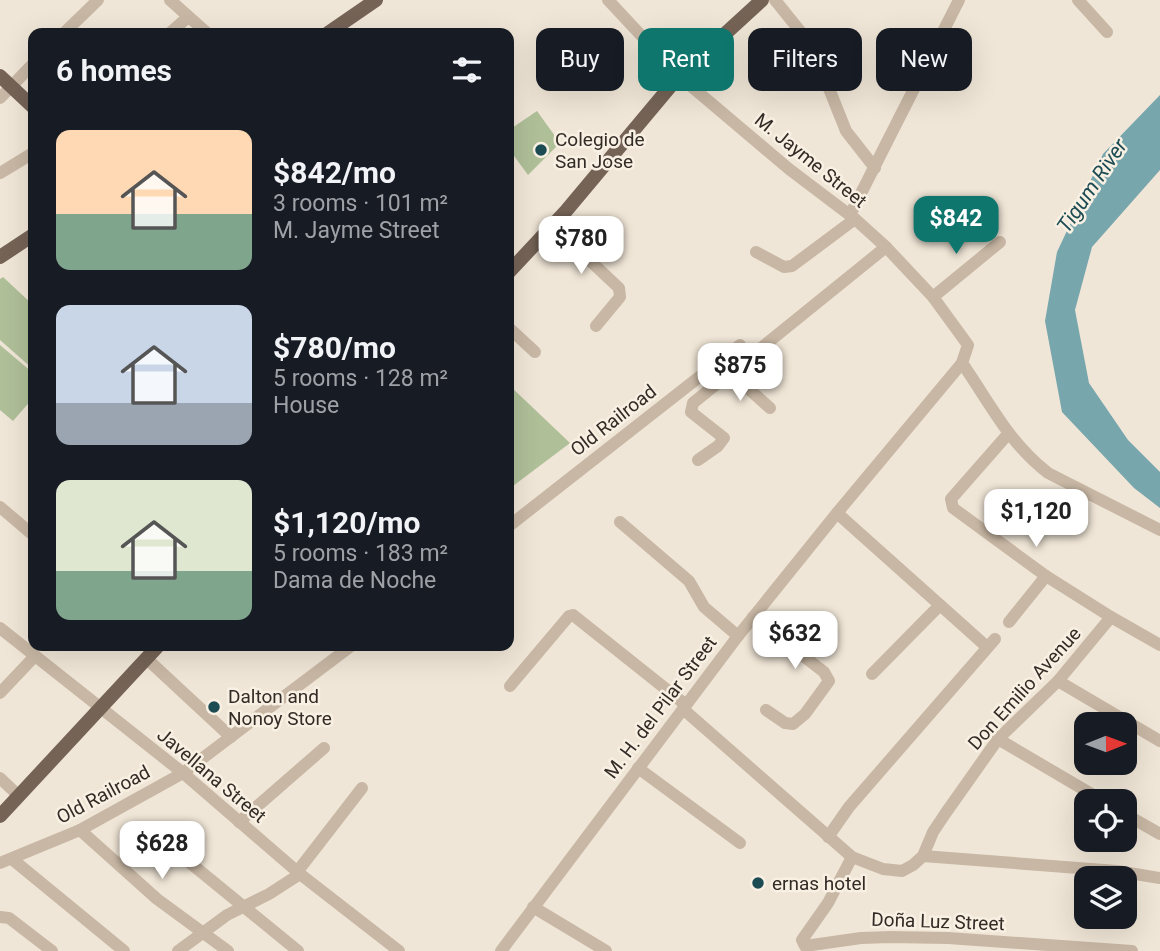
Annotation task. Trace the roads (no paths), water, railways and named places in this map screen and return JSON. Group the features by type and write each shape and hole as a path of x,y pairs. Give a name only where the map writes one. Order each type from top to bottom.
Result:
{"main road":[{"path":"731,28 762,0"},
{"path":"335,28 369,2"},
{"path":"0,76 28,102"},
{"path":"514,267 553,226 666,91"},
{"path":"0,257 28,238"},
{"path":"0,816 154,651"}],"street":[{"path":"170,0 200,28"},
{"name":"M. Jayme Street","path":"608,0 638,33"},
{"path":"775,0 812,46 846,131 875,168"},
{"path":"756,252 785,267 792,266 853,217 959,0"},
{"path":"1078,0 1107,32"},
{"path":"68,28 91,2"},
{"path":"176,28 188,17"},
{"path":"0,97 28,69"},
{"name":"M. Jayme Street","path":"696,91 789,169 853,217 886,247 933,297 968,345 962,363"},
{"path":"0,173 28,156"},
{"path":"553,226 619,288 620,297 596,326"},
{"path":"933,297 1000,242"},
{"path":"698,460 718,446 724,438 691,412 691,407 886,247"},
{"path":"514,333 535,352"},
{"name":"Old Railroad","path":"514,522 740,345"},
{"path":"962,363 1007,434 1048,473 1160,530"},
{"name":"M. H. del Pilar Street","path":"501,951 738,636 962,363"},
{"path":"732,374 770,408"},
{"path":"1007,434 951,499 951,505 1046,576 1160,645"},
{"path":"0,507 28,531"},
{"path":"828,837 849,807 991,643 940,605 837,513"},
{"path":"620,522 689,581 704,607 738,636"},
{"path":"1009,622 1046,576"},
{"path":"872,674 940,605"},
{"path":"510,686 569,616 573,615 685,707 852,858 883,869 902,871 923,856 1160,878"},
{"path":"753,617 824,672 829,681 805,714 793,724 785,723 766,710"},
{"name":"Don Emilio Avenue","path":"923,856 933,832 999,739 1058,681 1111,617"},
{"name":"Javellana Street","path":"0,628 28,650"},
{"name":"Javellana Street","path":"29,651 183,773 299,873 399,951"},
{"name":"Old Railroad","path":"6,861 80,830 183,773 344,651"},
{"path":"0,693 35,656"},
{"path":"147,659 231,737"},
{"path":"1058,681 1160,741"},
{"path":"999,739 1083,789"},
{"path":"239,822 324,748"},
{"path":"638,768 740,843"},
{"path":"0,778 19,796"},
{"path":"178,951 242,907 269,894 299,873 362,788"},
{"path":"1137,821 1160,834"},
{"path":"80,830 157,899 228,951"},
{"name":"Doña Luz Street","path":"852,858 828,903 802,940 805,946 890,937 948,938 1132,951"},
{"path":"6,861 124,951"},
{"path":"189,862 298,951"},
{"path":"533,907 606,951"},
{"path":"0,917 9,918 52,951"}],"water":[{"name":"Tigum River","path":"1160,95 1160,170 1092,247 1075,310 1089,383 1128,440 1160,472 1160,508 1134,488 1062,412 1045,321 1057,252 1103,154"}],"place":[{"name":"Colegio de San Jose","path":"541,150"},
{"name":"Dalton and Nonoy Store","path":"214,707"},
{"name":"ernas hotel","path":"758,883"}]}
